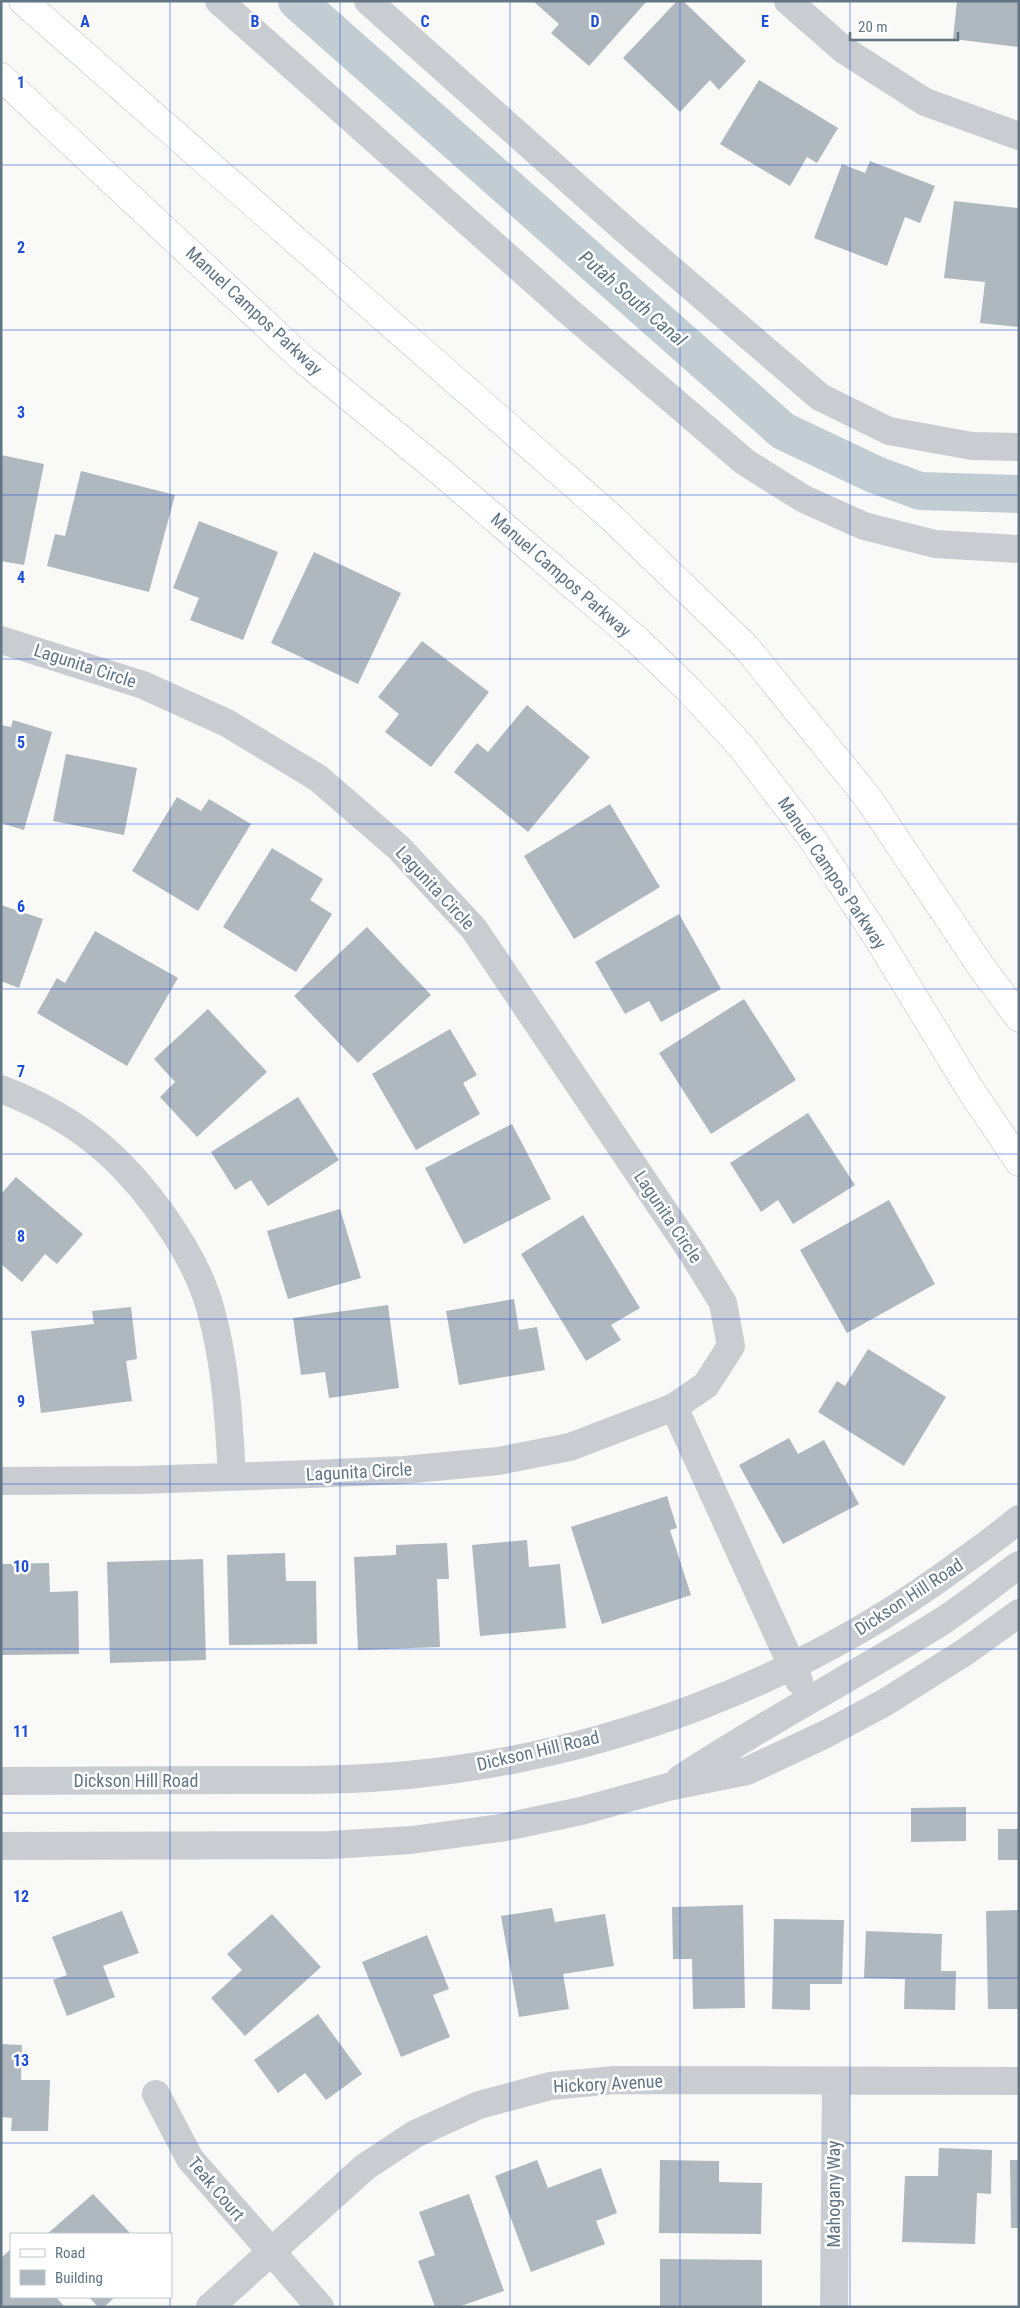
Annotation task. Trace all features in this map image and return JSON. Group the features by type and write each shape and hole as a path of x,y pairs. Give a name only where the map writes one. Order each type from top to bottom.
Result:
{"main road":[{"path":"23,1 612,518 746,647 868,798 980,965 1019,1018"},
{"name":"Manuel Campos Parkway","path":"1,77 304,360 511,532 637,640 688,689 740,745 813,840 879,940 968,1086 1019,1162"}],"street":[{"path":"219,1 559,303 745,462 804,499 864,526 935,544 1019,549"},
{"path":"368,1 624,229 820,397 889,431 972,446 1019,447"},
{"path":"788,1 844,50 925,102 1019,136"},
{"name":"Lagunita Circle","path":"1,640 143,685 227,723 318,778 398,848 474,929 693,1254 723,1303 731,1346 706,1386 674,1407 570,1447 498,1461 404,1470 232,1477 1,1481"},
{"path":"1,1089 34,1102 97,1143 149,1196 192,1262 211,1309 223,1361 232,1477"},
{"path":"674,1407 809,1702"},
{"name":"Dickson Hill Road","path":"1,1781 334,1780 408,1775 492,1764 647,1725 724,1696 792,1666 842,1640 920,1593 1019,1519"},
{"name":"Dickson Hill Road","path":"668,1787 732,1744 809,1702 938,1624 1019,1565"},
{"name":"Dickson Hill Road","path":"1,1846 331,1845 411,1840 500,1828 572,1813 668,1787 747,1771 826,1734 884,1703 965,1652 1019,1613"},
{"name":"Hickory Avenue","path":"210,2307 365,2168 415,2134 478,2105 550,2086 615,2080 1019,2081"},
{"name":"Mahogany Way","path":"834,2307 836,2081"},
{"name":"Teak Court","path":"156,2094 190,2159 320,2307"}],"building":[{"path":"533,1 647,1 589,66 551,33 559,24"},
{"path":"677,1 683,1 746,61 719,90 710,80 680,112 623,58"},
{"path":"957,1 1019,1 1019,47 953,39"},
{"path":"759,80 838,128 817,163 807,157 790,186 720,144"},
{"path":"870,161 935,186 920,223 905,217 887,266 814,238 842,164 865,173"},
{"path":"954,201 1019,208 1019,327 980,323 985,282 944,278"},
{"path":"1,455 44,464 24,565 1,561"},
{"path":"81,471 175,495 149,592 47,566 55,534 65,536"},
{"path":"199,521 278,552 243,640 190,620 199,598 173,588"},
{"path":"314,552 401,593 358,684 271,643"},
{"path":"422,641 489,692 431,767 385,732 399,714 378,697"},
{"path":"527,705 590,757 528,832 454,772 477,743 488,752"},
{"path":"13,720 52,732 24,830 1,823 1,725 11,727"},
{"path":"66,754 137,768 124,835 53,821"},
{"path":"177,797 201,811 209,799 251,824 198,911 132,871"},
{"path":"610,804 660,887 574,939 524,856"},
{"path":"272,848 323,879 310,900 332,914 296,972 223,927"},
{"path":"1,905 43,919 19,988 1,981"},
{"path":"679,914 721,989 661,1022 649,1001 625,1014 595,962"},
{"path":"367,927 431,995 358,1063 294,996"},
{"path":"95,931 178,978 127,1066 37,1013 57,978 65,983"},
{"path":"744,999 796,1080 711,1134 659,1053"},
{"path":"208,1009 267,1072 197,1137 160,1097 175,1082 154,1059"},
{"path":"450,1029 477,1075 463,1083 480,1114 416,1150 372,1074"},
{"path":"298,1097 339,1160 268,1206 251,1180 235,1190 211,1152"},
{"path":"808,1113 855,1185 793,1224 778,1200 761,1212 730,1163"},
{"path":"512,1124 551,1199 464,1244 425,1168"},
{"path":"16,1177 83,1234 57,1264 45,1254 22,1282 1,1264 1,1194"},
{"path":"889,1200 935,1284 847,1333 800,1250"},
{"path":"340,1209 361,1278 288,1299 267,1231"},
{"path":"583,1215 640,1308 611,1325 621,1340 586,1361 521,1254"},
{"path":"514,1299 519,1330 537,1327 545,1370 459,1385 446,1311"},
{"path":"388,1305 399,1388 329,1398 325,1372 301,1375 293,1318"},
{"path":"131,1307 137,1359 126,1361 132,1401 41,1413 31,1331 94,1324 92,1311"},
{"path":"868,1349 946,1397 904,1466 818,1412 837,1381 845,1386"},
{"path":"789,1438 798,1454 824,1440 859,1504 783,1544 739,1465"},
{"path":"667,1496 677,1528 670,1530 691,1595 602,1624 571,1527"},
{"path":"527,1540 529,1567 560,1564 566,1628 480,1636 472,1545"},
{"path":"447,1543 449,1579 437,1579 440,1647 358,1650 354,1557 396,1555 396,1545"},
{"path":"285,1553 286,1581 316,1581 317,1644 229,1645 227,1555"},
{"path":"203,1559 206,1660 110,1663 107,1562"},
{"path":"49,1563 50,1592 78,1591 79,1654 1,1655 1,1564"},
{"path":"966,1807 966,1841 911,1842 911,1808"},
{"path":"998,1829 1019,1829 1019,1860 998,1860"},
{"path":"743,1905 745,2008 693,2009 692,1959 673,1959 672,1907"},
{"path":"552,1908 555,1922 605,1914 614,1966 563,1974 569,2009 519,2017 501,1916"},
{"path":"1019,1910 1019,2009 988,2009 986,1911"},
{"path":"122,1911 139,1953 103,1966 115,1997 67,2016 53,1980 67,1975 52,1937"},
{"path":"272,1914 321,1967 245,2036 211,1998 242,1970 227,1954"},
{"path":"774,1919 844,1920 842,1984 810,1984 810,2010 772,2009"},
{"path":"866,1931 942,1934 941,1971 956,1971 955,2010 904,2009 905,1979 864,1978"},
{"path":"427,1935 449,1989 433,1995 450,2037 401,2057 362,1962"},
{"path":"318,2014 362,2074 326,2100 305,2073 278,2093 254,2060"},
{"path":"1,2044 22,2045 21,2080 50,2080 48,2131 11,2131 12,2118 1,2117"},
{"path":"939,2148 992,2150 991,2194 977,2193 975,2244 902,2242 905,2176 938,2176"},
{"path":"537,2160 548,2188 601,2168 617,2213 596,2221 605,2244 531,2272 495,2176"},
{"path":"660,2160 719,2161 719,2182 762,2183 761,2234 659,2233"},
{"path":"1010,2160 1019,2160 1019,2228 1011,2228"},
{"path":"93,2194 130,2233 48,2233"},
{"path":"469,2194 504,2291 458,2307 435,2307 418,2261 435,2255 419,2212"},
{"path":"10,2250 10,2298 57,2298 65,2307 1,2307 1,2258"},
{"path":"660,2259 762,2260 762,2307 660,2307"},
{"path":"90,2298 114,2298 104,2307 98,2307"}],"waterway":[{"name":"Putah South Canal","path":"297,1 783,431 876,475 920,491 1019,494"}]}
